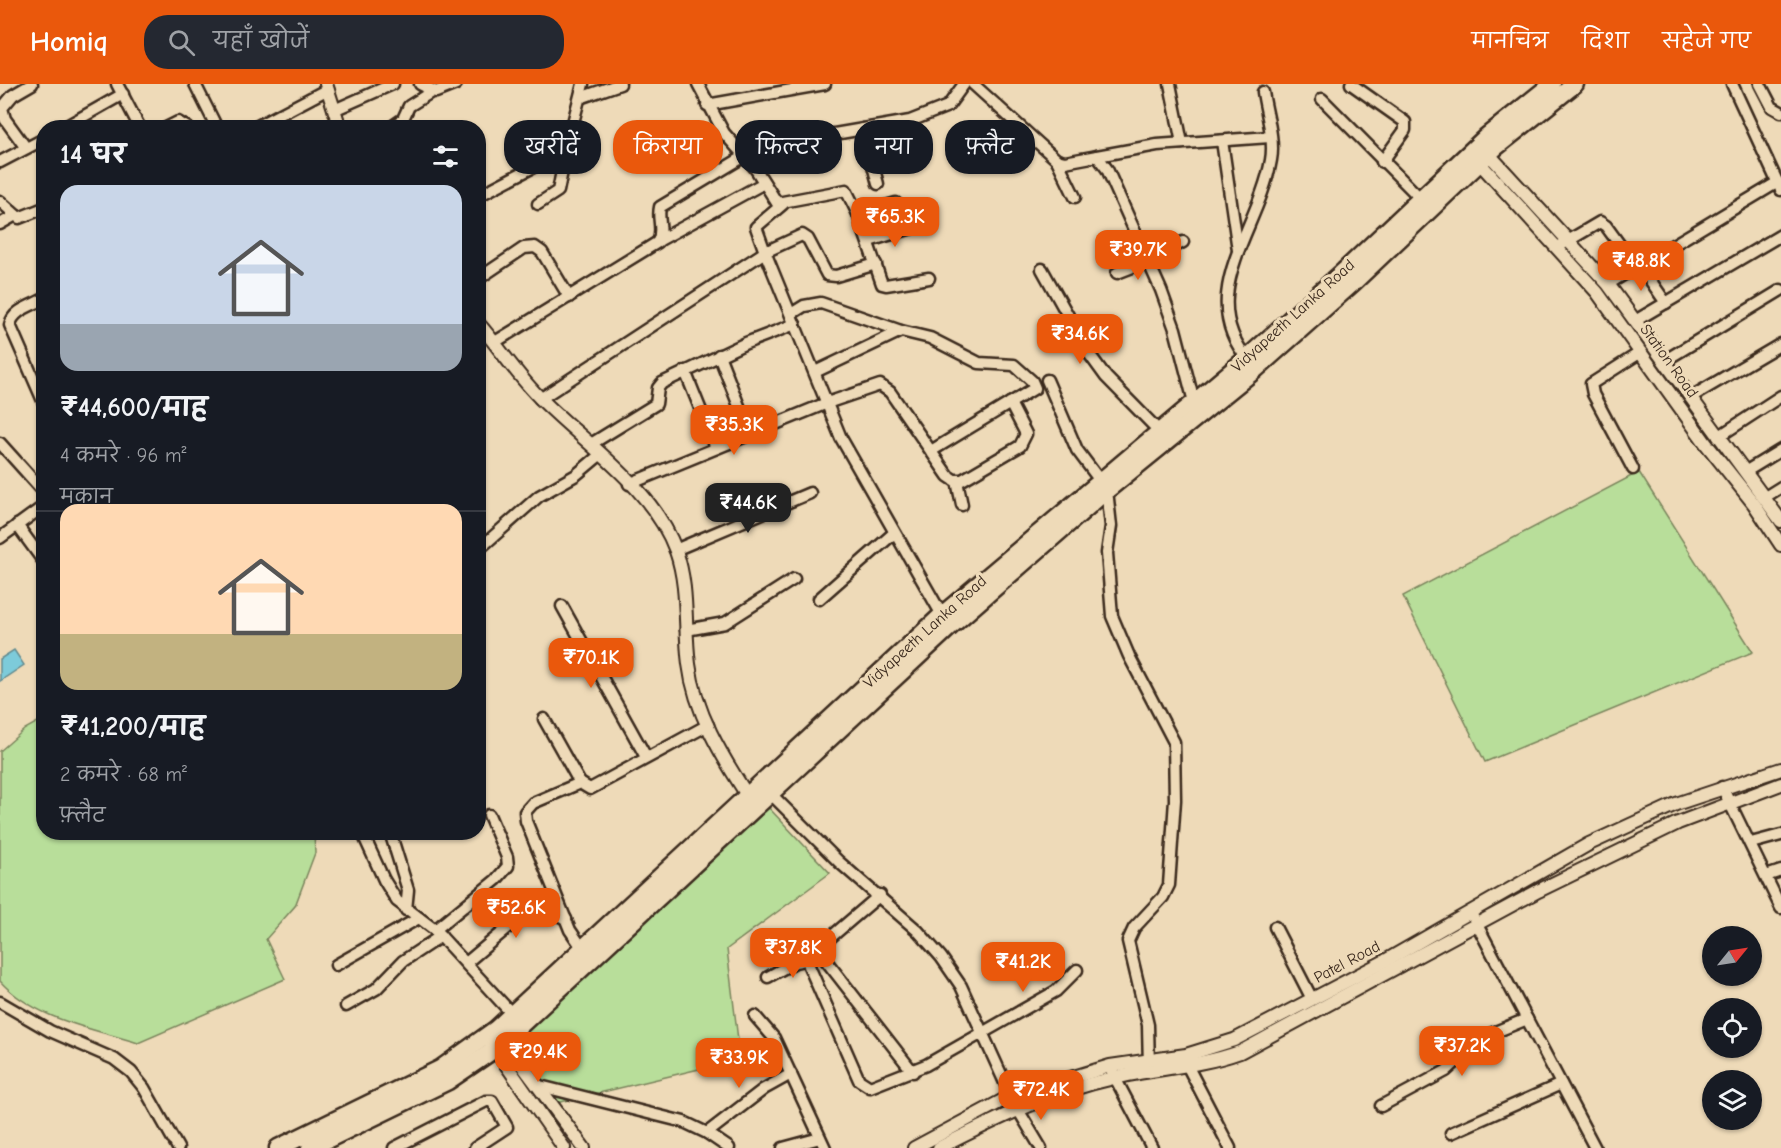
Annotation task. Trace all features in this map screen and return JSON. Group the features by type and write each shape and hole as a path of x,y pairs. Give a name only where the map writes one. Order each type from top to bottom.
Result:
{"main road":[{"name":"Vidyapeeth Lanka Road","path":"310,1148 447,1081 496,1039 765,787 942,615 1251,364 1341,284 1552,84"},
{"name":"Vidyapeeth Lanka Road","path":"1480,154 1575,84"},
{"name":"Vidyapeeth Lanka Road","path":"278,1148 496,1039 513,1015 747,795 765,787 952,626 1159,431 1194,402 1251,364"}],"street":[{"path":"26,148 5,119 2,108 13,95 32,84"},
{"path":"117,84 136,120"},
{"path":"195,84 213,120"},
{"path":"334,110 393,84"},
{"path":"420,84 433,91 444,91 456,84"},
{"path":"574,120 583,84"},
{"path":"580,98 620,84"},
{"path":"698,84 707,105 724,133 735,145"},
{"path":"707,105 825,84"},
{"path":"913,120 948,106 964,84"},
{"path":"973,84 1058,160 1075,197"},
{"path":"1170,84 1182,144"},
{"path":"1351,84 1405,122 1405,130 1382,162"},
{"path":"1608,284 1637,265 1779,186 1777,167 1732,84"},
{"path":"1760,84 1772,107 1781,112"},
{"path":"268,120 327,85 337,120"},
{"path":"405,120 409,106 433,91"},
{"path":"1251,364 1235,341 1225,307 1225,296 1271,160 1263,92"},
{"path":"77,120 123,94"},
{"path":"1322,99 1382,162 1419,208"},
{"path":"1058,160 1065,162 1182,144 1270,137"},
{"path":"1222,141 1239,253"},
{"path":"0,162 36,142"},
{"name":"Station Road","path":"1480,154 1568,238 1608,284 1781,521"},
{"name":"Station Road","path":"1480,154 1597,292 1707,445 1754,504 1781,545"},
{"path":"1097,156 1107,169 1148,260 1175,329 1194,402"},
{"path":"658,242 662,234 658,215 660,207 735,162"},
{"path":"486,192 521,174"},
{"path":"538,204 558,191 561,174"},
{"path":"758,174 774,200 783,204"},
{"path":"875,174 878,184"},
{"path":"495,342 658,242 764,183"},
{"path":"929,278 886,285 881,281 869,241 846,190 783,204 756,227 841,438 942,615"},
{"path":"0,201 14,216 19,218 36,212"},
{"path":"858,214 896,203"},
{"path":"0,224 14,216"},
{"path":"1558,246 1595,224 1603,224 1666,303"},
{"path":"869,241 912,228"},
{"path":"540,399 765,252 802,235 808,239 827,275 836,276 876,264"},
{"path":"1635,321 1781,235"},
{"path":"1118,273 1183,242"},
{"path":"486,274 525,248 535,247 542,252 569,297"},
{"path":"1042,269 1090,355 1106,377 1159,431"},
{"path":"1664,361 1781,290"},
{"path":"36,303 12,318 10,325 36,385"},
{"path":"591,444 656,404 659,385 793,319 804,306 821,303 902,331 930,338 979,363 1014,365 1032,381 1035,388 931,451"},
{"path":"815,372 902,331"},
{"path":"486,332 540,399 591,444 658,515 675,550 683,576 686,630 695,695 726,762 747,795"},
{"path":"1691,397 1781,344"},
{"path":"1633,469 1593,394 1591,384 1641,352"},
{"path":"719,355 750,435"},
{"path":"685,371 716,448"},
{"path":"1047,380 1077,450 1103,485 1111,526 1107,553 1112,616 1129,656 1174,742 1175,800 1168,885 1163,897 1134,928 1128,941 1148,1025 1149,1072"},
{"path":"629,484 874,386 886,387 948,476 957,481 962,505"},
{"path":"1718,437 1781,396"},
{"path":"957,481 1020,446 1026,434 1010,403"},
{"path":"0,442 36,483"},
{"path":"1745,472 1781,450"},
{"path":"486,543 539,496 576,475 601,454"},
{"path":"1765,497 1781,487"},
{"path":"675,550 810,493"},
{"path":"0,538 36,512"},
{"path":"17,525 36,551"},
{"path":"819,599 894,533"},
{"path":"686,630 725,623 794,579"},
{"path":"562,606 646,757"},
{"path":"544,719 585,788 594,788 646,757 708,726"},
{"name":"Patel Road","path":"914,1148 1011,1096 1112,1072 1149,1072 1237,1046 1474,918 1589,844 1676,804 1781,769"},
{"path":"580,783 533,803 525,812 526,821 566,919 583,949"},
{"name":"Patel Road","path":"1237,1046 1312,999 1474,918 1678,823 1730,801 1781,784"},
{"path":"765,787 839,862 918,931 940,957 961,986 1011,1096"},
{"path":"1722,787 1781,908"},
{"path":"346,1006 383,983 403,961 438,933 496,880 508,866 507,857 489,815"},
{"path":"1751,843 1781,835"},
{"path":"366,840 389,890 406,910 438,933 513,1015"},
{"path":"392,840 408,890 406,910"},
{"path":"1766,876 1781,871"},
{"path":"879,895 817,949 810,959 812,975 860,1080 870,1087 913,1072 1056,990 1077,970"},
{"path":"466,963 536,904 566,919"},
{"path":"336,965 419,918"},
{"path":"1474,918 1594,1148"},
{"path":"1275,927 1312,999"},
{"path":"817,949 913,1072"},
{"path":"768,977 795,962 810,959"},
{"path":"0,1002 50,1031 114,1059 131,1072 144,1088 178,1148"},
{"path":"755,1016 774,1038 823,1143 783,1148"},
{"path":"1381,1106 1446,1071 1483,1037 1527,1019"},
{"path":"496,1039 536,1085 584,1148"},
{"path":"496,1039 564,1148"},
{"name":"Patel Road","path":"939,1148 1017,1108 1112,1072 1150,1059 1187,1061"},
{"path":"1187,1061 1230,1148"},
{"path":"1112,1072 1152,1148"},
{"path":"707,1132 764,1089 791,1074"},
{"path":"1451,1133 1561,1084"},
{"path":"536,1085 640,1109 684,1122 707,1132 729,1148"},
{"path":"394,1148 486,1101 492,1101 507,1127 476,1148"},
{"path":"1017,1108 1041,1148"}],"green space":[{"path":"1639,472 1753,652 1485,762 1403,596"},
{"path":"36,723 36,840 314,840 315,853 295,906 266,939 285,979 138,1043 64,1021 46,1013 29,1005 0,981 0,751 25,729"},
{"path":"769,808 830,873 727,949 738,1040 699,1069 553,1104 509,1033"}],"water":[{"path":"14,650 24,665 0,681 0,659"}]}
